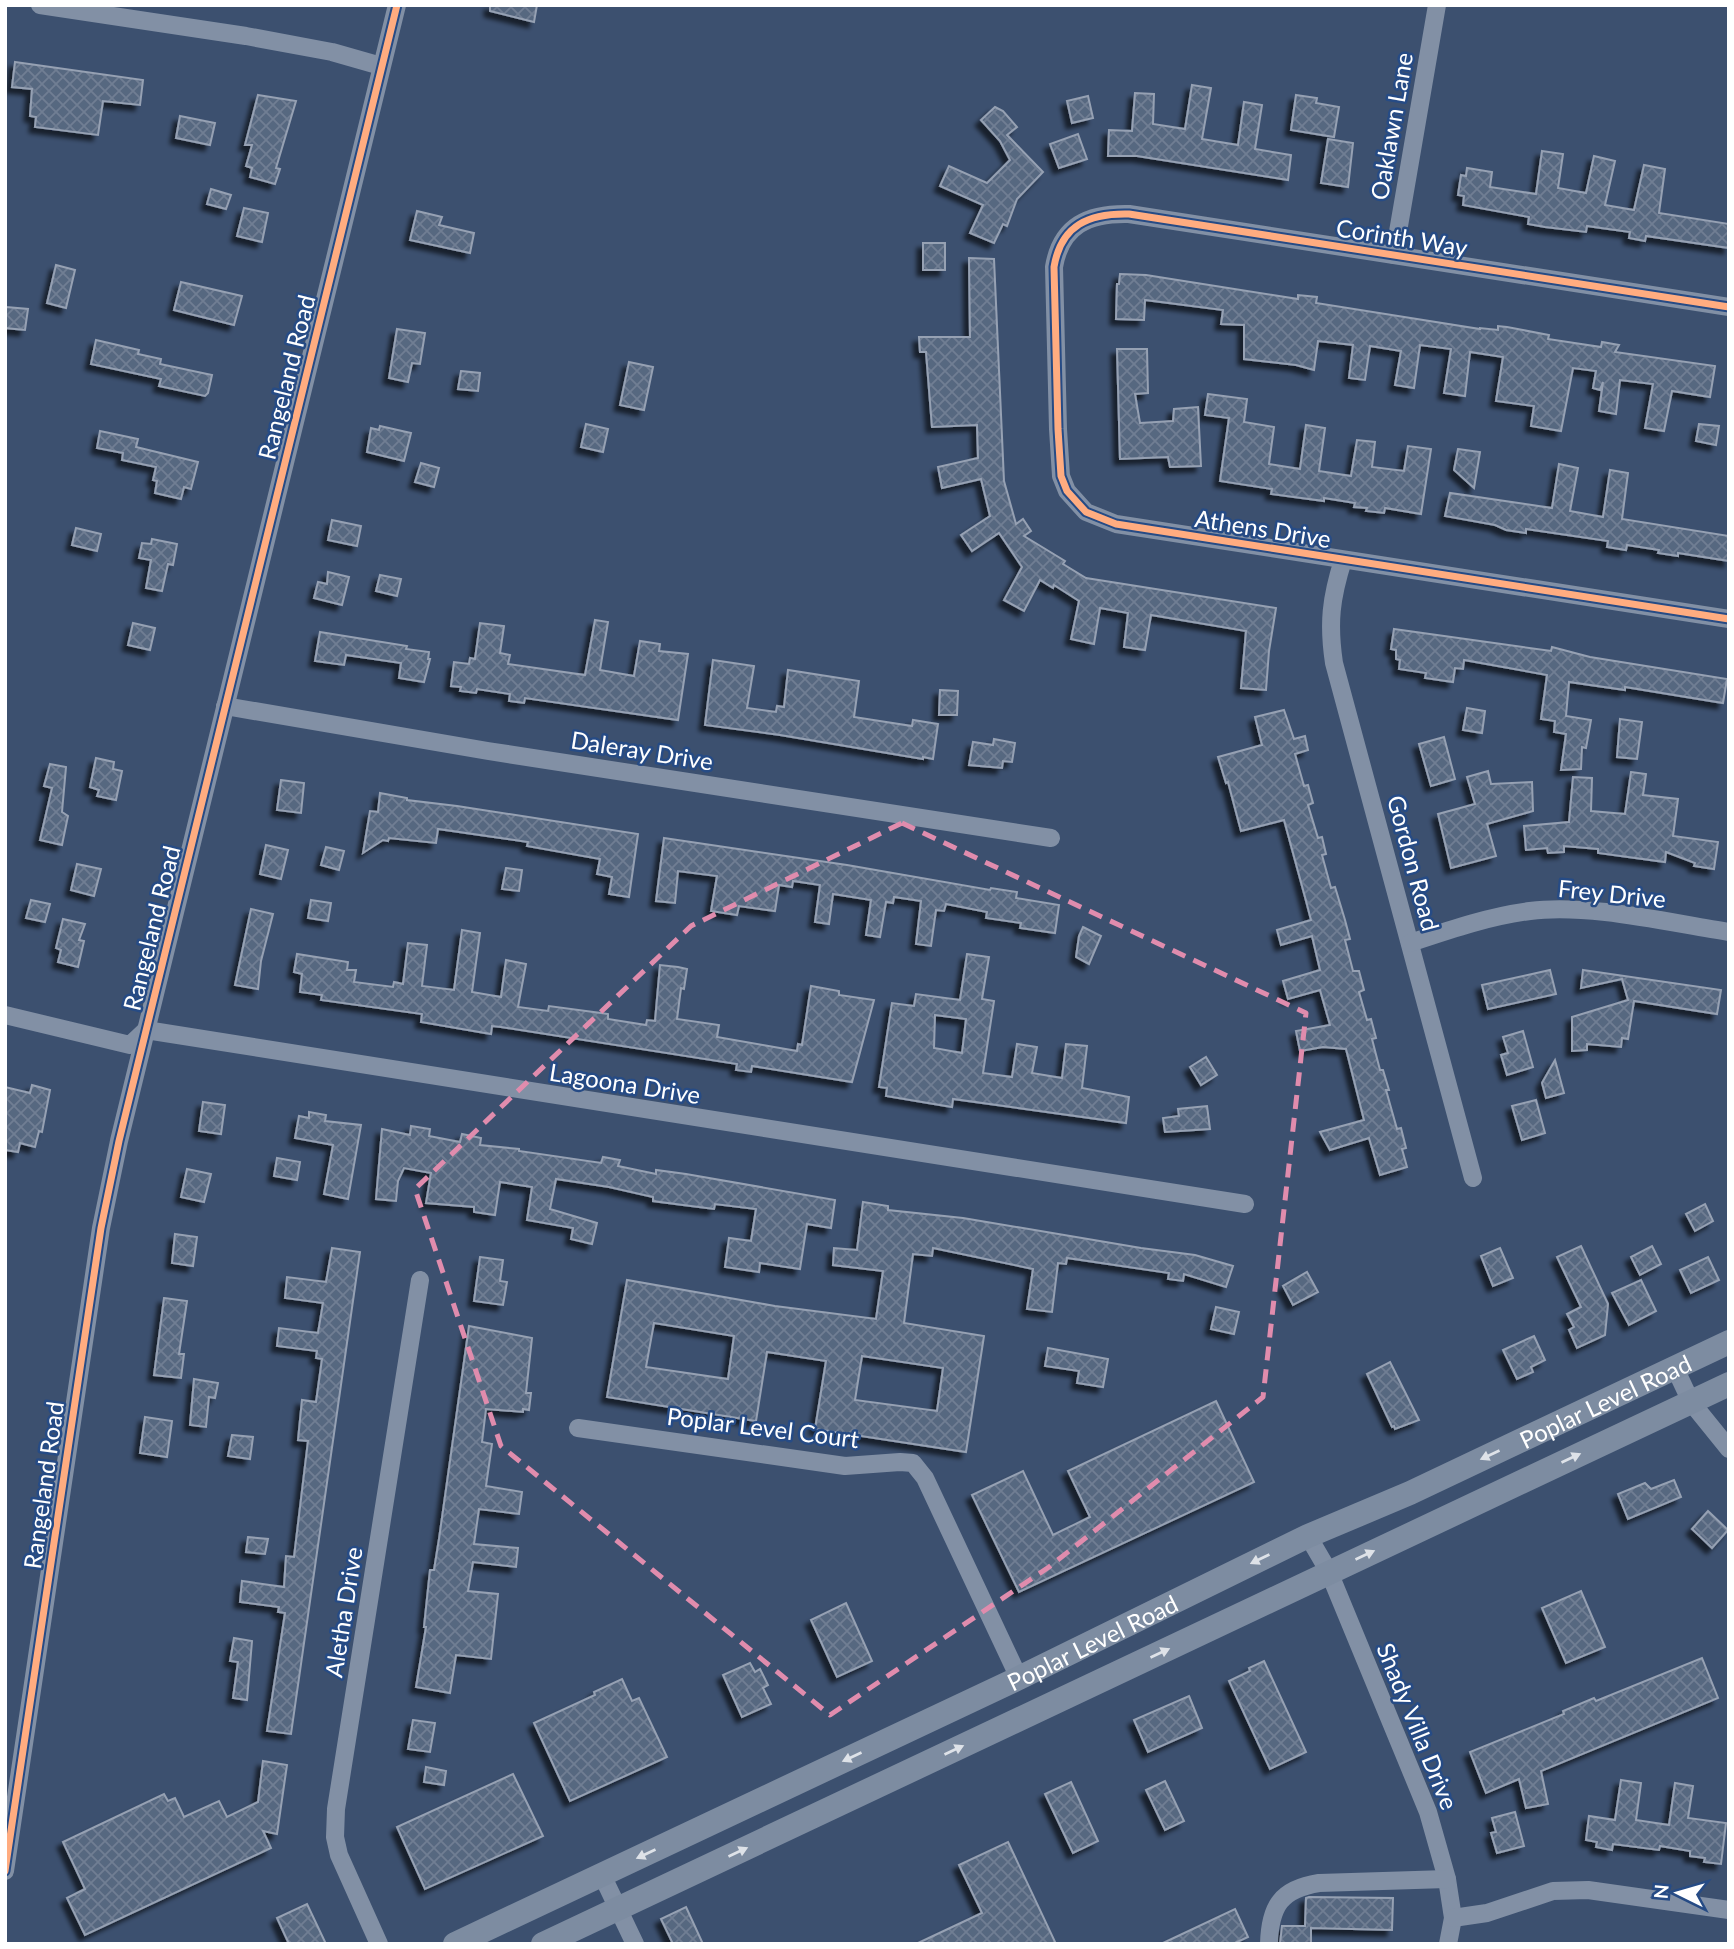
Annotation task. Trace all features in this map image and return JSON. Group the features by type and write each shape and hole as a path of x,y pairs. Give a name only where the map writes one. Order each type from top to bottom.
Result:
{"main road":[{"name":"Poplar Level Road","path":"455,1944 1019,1678 1308,1536 1410,1493 1729,1342"},
{"name":"Poplar Level Road","path":"543,1944 1729,1384"}],"street":[{"path":"40,5 246,36 332,52 381,66"},
{"name":"Rangeland Road","path":"5,1871 101,1228 146,1030 397,5"},
{"name":"Oaklawn Lane","path":"1394,255 1437,5"},
{"name":"Corinth Way","path":"1073,229 1087,219 1099,215 1129,214 1729,307"},
{"name":"Athens Drive","path":"1073,229 1062,243 1054,268 1059,458 1064,484 1076,503 1086,512 1116,524 1729,619"},
{"name":"Gordon Road","path":"1343,560 1330,612 1335,663 1473,1178"},
{"name":"Daleray Drive","path":"225,706 488,751 1051,838"},
{"name":"Frey Drive","path":"1410,943 1464,926 1532,911 1592,911 1729,932"},
{"path":"5,1015 130,1045 146,1030"},
{"name":"Lagoona Drive","path":"146,1030 1245,1204"},
{"name":"Aletha Drive","path":"379,1944 339,1855 335,1832 338,1795 420,1280"},
{"path":"1675,1368 1691,1402 1729,1449"},
{"name":"Poplar Level Court","path":"578,1428 845,1466 913,1463 925,1478 1019,1678"},
{"name":"Shady Villa Drive","path":"1308,1536 1329,1572 1428,1812 1447,1879 1453,1918 1448,1944"},
{"path":"602,1875 635,1944"},
{"path":"1269,1944 1269,1924 1273,1912 1282,1899 1300,1886 1447,1879"},
{"path":"1453,1918 1486,1913 1530,1897 1566,1889 1588,1889 1729,1910"}],"highlighted area":[{"path":"902,823 1306,1013 1263,1397 1049,1567 830,1715 501,1446 415,1189 691,926"}],"building":[{"path":"490,5 537,5 534,22 490,11"},
{"path":"15,62 143,80 140,105 103,101 98,135 35,127 36,117 30,116 32,89 12,87"},
{"path":"1192,85 1211,88 1202,139 1238,145 1244,102 1262,105 1255,149 1291,155 1288,180 1137,156 1108,156 1109,130 1132,131 1135,93 1154,94 1153,124 1185,129"},
{"path":"258,95 296,101 276,168 280,169 275,184 250,177 252,168 246,166 252,145 245,145"},
{"path":"1296,95 1317,98 1316,103 1339,107 1334,137 1291,130"},
{"path":"1088,96 1093,118 1072,123 1067,101"},
{"path":"995,107 1003,111 1017,127 1007,135 1043,172 1017,199 1007,226 1003,224 994,243 970,233 983,205 940,186 949,166 987,183 1010,160 1000,141 981,120"},
{"path":"180,116 215,123 210,145 176,138"},
{"path":"1078,134 1087,159 1059,168 1050,144"},
{"path":"1328,139 1353,143 1348,187 1321,183"},
{"path":"1542,151 1563,154 1558,188 1586,193 1594,156 1615,161 1605,205 1634,210 1644,165 1665,169 1659,213 1729,224 1729,248 1646,236 1645,241 1629,238 1630,232 1587,226 1586,232 1545,227 1528,224 1529,217 1463,205 1464,196 1458,195 1461,175 1466,176 1467,168 1492,172 1490,187 1536,194"},
{"path":"211,189 231,195 226,209 207,204"},
{"path":"244,208 268,213 262,242 237,236"},
{"path":"417,211 442,217 439,225 474,233 470,253 410,240"},
{"path":"923,243 945,243 945,270 923,270"},
{"path":"969,258 994,259 1004,481 1016,524 1023,519 1031,531 1024,536 1065,561 1063,564 1086,578 1276,608 1266,690 1241,688 1246,631 1151,615 1145,650 1124,647 1128,613 1100,608 1094,644 1071,639 1079,601 1054,585 1053,588 1040,580 1024,611 1004,600 1022,567 999,533 972,551 961,535 990,516 981,479 942,488 938,467 978,458 977,425 932,427 926,352 920,352 919,337 970,337"},
{"path":"56,265 75,270 66,308 47,303"},
{"path":"1120,274 1146,275 1298,299 1298,295 1317,297 1316,303 1480,329 1498,330 1498,326 1507,327 1549,335 1548,339 1601,347 1602,342 1619,345 1615,352 1715,366 1710,397 1672,391 1664,431 1645,428 1653,384 1620,380 1616,414 1599,411 1603,382 1600,390 1593,388 1596,371 1573,368 1561,431 1531,426 1534,406 1496,401 1503,357 1470,352 1465,396 1444,393 1451,349 1420,345 1414,388 1395,385 1401,351 1370,346 1365,380 1349,378 1353,345 1318,341 1314,370 1296,365 1244,359 1244,325 1221,324 1223,310 1145,300 1144,320 1116,319 1117,284"},
{"path":"181,282 242,296 234,325 174,310"},
{"path":"6,307 28,309 25,330 5,328"},
{"path":"397,329 425,333 420,364 412,363 408,382 389,378"},
{"path":"96,340 139,350 138,354 161,359 160,364 212,375 208,393 205,396 159,386 161,379 91,364"},
{"path":"1117,349 1147,349 1148,393 1135,394 1140,423 1173,421 1174,409 1198,407 1201,466 1170,467 1168,457 1120,459"},
{"path":"629,362 653,367 644,410 620,405"},
{"path":"461,371 480,373 478,391 458,389"},
{"path":"1208,394 1247,399 1244,422 1274,427 1269,464 1300,469 1306,425 1325,428 1319,471 1351,476 1357,440 1375,442 1372,467 1404,471 1408,446 1431,449 1421,514 1385,508 1384,513 1366,511 1367,508 1354,507 1355,503 1271,494 1272,489 1220,481 1229,418 1205,415"},
{"path":"586,424 608,429 603,452 581,447"},
{"path":"1699,424 1719,426 1716,445 1696,441"},
{"path":"380,426 411,433 404,461 367,452 371,428 379,430"},
{"path":"100,431 138,439 136,447 198,462 191,489 184,487 181,499 155,493 157,481 153,480 156,467 122,460 123,453 97,448"},
{"path":"1458,449 1480,452 1474,488 1454,470"},
{"path":"421,463 439,468 434,487 415,482"},
{"path":"1559,464 1578,468 1570,511 1603,517 1610,470 1628,473 1622,519 1729,536 1729,561 1678,553 1678,556 1658,553 1659,550 1627,545 1626,550 1607,547 1608,541 1526,529 1526,533 1506,530 1495,525 1445,516 1450,493 1552,508"},
{"path":"332,520 361,526 357,546 328,540"},
{"path":"76,528 101,534 97,551 72,545"},
{"path":"152,539 177,544 173,565 168,564 162,591 146,588 151,560 139,558 142,543 151,544"},
{"path":"328,572 349,577 342,605 314,598 318,582 327,584"},
{"path":"380,575 401,579 397,596 376,591"},
{"path":"595,620 608,622 600,670 634,676 640,641 660,644 659,651 688,654 678,720 525,698 524,703 509,701 510,694 477,689 476,693 460,691 461,687 451,686 454,662 469,664 470,658 475,659 480,623 504,626 500,653 510,655 508,664 585,675"},
{"path":"133,623 155,628 150,650 128,645"},
{"path":"1394,629 1551,651 1552,647 1590,657 1727,679 1723,703 1625,687 1625,690 1569,682 1566,716 1591,720 1586,748 1582,747 1581,769 1561,770 1566,734 1554,732 1555,721 1541,719 1547,675 1464,660 1463,669 1455,668 1453,682 1425,678 1426,673 1399,669 1400,660 1396,659 1396,650 1391,649"},
{"path":"320,632 429,652 430,659 424,682 399,678 401,663 346,655 344,665 315,661"},
{"path":"713,660 754,666 747,708 776,712 777,706 784,707 788,670 859,681 854,717 912,726 913,720 938,724 933,759 705,725"},
{"path":"940,690 958,691 957,715 939,715"},
{"path":"1467,708 1485,711 1482,733 1463,730"},
{"path":"1284,710 1294,739 1305,736 1308,750 1295,754 1304,786 1308,785 1313,803 1308,805 1318,838 1322,837 1326,854 1322,855 1331,888 1335,887 1350,939 1345,940 1353,971 1359,971 1364,990 1359,992 1367,1020 1371,1019 1376,1038 1372,1039 1380,1070 1383,1070 1397,1129 1401,1128 1406,1148 1402,1149 1407,1167 1380,1175 1369,1138 1330,1150 1320,1132 1364,1120 1346,1049 1323,1047 1300,1051 1296,1031 1330,1025 1320,990 1288,999 1283,981 1320,970 1312,936 1281,945 1277,930 1311,920 1305,897 1284,820 1241,831 1228,782 1226,783 1218,757 1262,745 1255,717"},
{"path":"1620,719 1642,722 1637,759 1617,757"},
{"path":"1444,737 1455,779 1431,786 1419,744"},
{"path":"994,739 1015,743 1012,762 1003,761 1002,768 969,765 973,742 993,745"},
{"path":"96,758 114,762 113,769 122,771 116,800 97,796 99,790 90,787"},
{"path":"50,764 66,767 62,812 68,816 62,845 40,840 52,788 44,786"},
{"path":"1488,771 1491,784 1532,782 1533,811 1487,824 1496,856 1451,868 1438,814 1475,804 1467,777"},
{"path":"1631,772 1646,774 1643,795 1678,799 1673,836 1718,842 1714,869 1694,866 1695,863 1666,852 1665,862 1598,853 1598,849 1564,846 1564,852 1548,853 1547,848 1526,850 1524,826 1569,822 1573,777 1592,778 1591,811 1625,814"},
{"path":"281,780 304,783 301,813 277,810"},
{"path":"380,793 407,800 638,834 629,897 609,894 612,877 597,874 600,859 527,846 528,842 438,829 436,843 389,838 363,853 370,811 378,812"},
{"path":"664,838 847,865 990,890 1017,892 1016,898 1059,905 1055,933 1020,928 1021,923 986,918 987,912 946,904 944,911 936,910 931,946 916,944 921,901 894,897 893,903 886,902 880,937 866,935 871,900 833,894 829,924 815,922 820,885 793,881 792,887 779,885 775,911 739,906 737,915 711,911 717,876 678,871 675,903 656,901"},
{"path":"266,845 288,850 281,879 260,874"},
{"path":"326,847 344,851 339,870 321,865"},
{"path":"77,864 101,869 94,896 71,890"},
{"path":"506,868 522,870 519,891 502,889"},
{"path":"31,900 50,904 45,922 26,918"},
{"path":"311,900 331,903 328,921 308,918"},
{"path":"251,909 273,914 261,961 258,989 235,985"},
{"path":"63,919 85,924 79,940 84,941 78,967 58,962 61,950 56,948"},
{"path":"1083,927 1101,936 1089,964 1076,957"},
{"path":"462,930 480,933 472,992 501,997 506,960 526,964 518,1007 548,1011 549,1006 601,1013 608,1014 608,1019 646,1025 647,1020 655,1021 660,965 678,967 687,969 684,989 681,988 677,1019 719,1025 717,1037 797,1051 798,1044 802,1045 811,986 839,991 839,995 874,1000 852,1082 752,1066 751,1072 736,1070 737,1064 501,1027 492,1026 491,1034 421,1022 422,1014 321,1000 322,995 300,992 302,974 294,972 297,954 348,962 347,970 356,970 354,982 393,987 394,982 403,984 408,943 427,945 422,986 454,990"},
{"path":"967,954 989,957 982,999 994,1001 983,1073 1012,1077 1017,1044 1037,1047 1032,1073 1062,1078 1066,1044 1087,1046 1082,1088 1129,1097 1126,1123 953,1099 952,1107 886,1096 887,1088 879,1087 892,1003 914,1006 916,994 960,1000","holes":["935,1015 966,1019 962,1053 934,1048"]},
{"path":"1550,970 1556,994 1488,1009 1482,985"},
{"path":"1583,970 1721,990 1717,1014 1634,1001 1628,1039 1622,1038 1621,1047 1587,1044 1587,1050 1572,1051 1572,1017 1628,1000 1622,979 1581,988"},
{"path":"1523,1031 1533,1067 1507,1075 1501,1055 1508,1053 1503,1037"},
{"path":"1206,1057 1217,1075 1201,1085 1190,1067"},
{"path":"1555,1060 1564,1093 1546,1098 1542,1083"},
{"path":"32,1085 50,1090 42,1132 39,1131 35,1147 20,1143 18,1152 5,1150 5,1087 30,1093"},
{"path":"1536,1100 1545,1133 1522,1140 1512,1106"},
{"path":"203,1102 225,1105 221,1134 199,1131"},
{"path":"1207,1106 1210,1129 1165,1132 1163,1118 1179,1116 1178,1109"},
{"path":"309,1112 326,1115 325,1121 361,1125 348,1199 324,1194 333,1145 295,1138 299,1116 309,1118"},
{"path":"411,1126 430,1129 429,1136 460,1142 462,1134 481,1138 480,1145 601,1163 603,1157 620,1160 618,1166 656,1174 656,1170 686,1174 835,1200 831,1228 807,1224 800,1269 760,1263 759,1272 725,1267 729,1238 751,1241 756,1209 715,1204 714,1209 653,1201 653,1197 609,1187 556,1179 550,1209 597,1223 592,1244 571,1239 573,1228 527,1220 532,1187 500,1182 495,1215 474,1212 474,1207 426,1203 431,1173 404,1168 398,1181 396,1201 376,1199 382,1129 410,1135"},
{"path":"277,1158 300,1162 297,1180 274,1176"},
{"path":"187,1169 211,1174 204,1202 181,1197"},
{"path":"863,1202 888,1206 888,1210 963,1218 1195,1255 1233,1266 1226,1287 1184,1274 1183,1281 1168,1279 1169,1273 1067,1258 1066,1264 1058,1263 1052,1312 1027,1309 1033,1269 933,1248 932,1256 913,1254 904,1323 984,1336 966,1452 815,1429 826,1361 767,1352 756,1421 607,1397 627,1280 775,1306 876,1319 883,1271 833,1265 834,1248 857,1250","holes":["654,1323 734,1336 728,1379 646,1367","862,1356 943,1368 937,1411 855,1400"]},
{"path":"1705,1204 1713,1221 1695,1231 1686,1214"},
{"path":"175,1234 197,1237 193,1266 172,1263"},
{"path":"1581,1246 1608,1304 1605,1335 1577,1348 1569,1330 1574,1327 1567,1314 1581,1307 1557,1257"},
{"path":"1652,1246 1661,1264 1640,1275 1631,1257"},
{"path":"332,1248 360,1252 291,1734 267,1731 285,1613 278,1612 279,1607 240,1602 242,1581 284,1587 286,1556 294,1557 308,1441 298,1440 302,1400 316,1402 322,1359 316,1358 317,1351 277,1346 279,1328 318,1333 323,1303 285,1298 287,1277 326,1282"},
{"path":"1500,1248 1513,1278 1493,1286 1481,1256"},
{"path":"480,1257 503,1260 500,1281 507,1282 503,1305 474,1301"},
{"path":"1708,1257 1719,1280 1691,1293 1680,1270"},
{"path":"1307,1272 1318,1292 1293,1305 1283,1286"},
{"path":"1641,1280 1656,1311 1629,1325 1612,1293"},
{"path":"164,1298 187,1301 179,1354 184,1354 181,1378 154,1375"},
{"path":"1216,1307 1239,1312 1234,1334 1211,1329"},
{"path":"469,1326 532,1338 526,1393 531,1393 529,1410 523,1409 523,1412 486,1409 482,1442 492,1444 486,1486 522,1492 519,1514 479,1509 474,1544 518,1548 516,1567 473,1562 468,1591 498,1594 491,1659 456,1655 450,1693 416,1687 426,1627 430,1570 434,1570 439,1539"},
{"path":"1534,1336 1545,1360 1531,1367 1533,1372 1517,1379 1503,1350"},
{"path":"1048,1348 1108,1359 1103,1387 1077,1383 1079,1371 1045,1366"},
{"path":"1390,1362 1419,1420 1395,1429 1367,1374"},
{"path":"194,1379 218,1383 215,1398 209,1397 206,1427 190,1425"},
{"path":"1216,1401 1254,1482 1019,1592 972,1495 1023,1471 1053,1535 1090,1517 1068,1471"},
{"path":"145,1417 172,1421 167,1457 140,1453"},
{"path":"232,1435 253,1437 250,1459 228,1456"},
{"path":"1674,1480 1681,1497 1628,1519 1618,1494 1645,1483 1651,1489"},
{"path":"1708,1511 1728,1530 1712,1548 1692,1529"},
{"path":"248,1537 268,1539 265,1554 246,1552"},
{"path":"1581,1591 1605,1647 1566,1663 1542,1608"},
{"path":"846,1603 872,1661 837,1677 811,1620"},
{"path":"234,1638 252,1641 247,1700 233,1698 238,1662 230,1661"},
{"path":"1702,1658 1718,1698 1541,1771 1548,1804 1526,1808 1519,1779 1486,1793 1470,1752 1564,1714 1563,1711 1594,1698 1596,1701"},
{"path":"1264,1661 1306,1752 1270,1769 1229,1681"},
{"path":"750,1663 755,1672 760,1669 768,1685 763,1688 771,1704 742,1717 723,1675"},
{"path":"622,1679 632,1701 639,1698 667,1757 570,1801 534,1723 595,1695 594,1692"},
{"path":"1189,1696 1202,1728 1148,1752 1134,1720"},
{"path":"413,1720 435,1723 430,1752 408,1749"},
{"path":"263,1761 287,1765 277,1834 263,1831 271,1848 85,1935 67,1898 85,1889 63,1842 164,1794 168,1801 175,1798 184,1817 219,1801 227,1817 258,1802"},
{"path":"426,1767 446,1771 444,1785 424,1782"},
{"path":"513,1774 543,1836 425,1889 397,1827"},
{"path":"1621,1780 1641,1783 1636,1820 1669,1825 1675,1783 1693,1786 1688,1818 1726,1823 1721,1864 1704,1862 1705,1858 1690,1856 1690,1851 1660,1846 1659,1850 1613,1844 1612,1850 1596,1847 1597,1842 1586,1840 1589,1816 1615,1820"},
{"path":"1165,1781 1184,1821 1165,1830 1146,1790"},
{"path":"1071,1782 1098,1841 1073,1853 1045,1794"},
{"path":"1515,1812 1524,1846 1497,1853 1491,1833 1496,1832 1492,1818"},
{"path":"1008,1842 1056,1944 916,1944 982,1913 959,1865"},
{"path":"1306,1898 1393,1898 1392,1930 1311,1928 1311,1944 1280,1944 1282,1926 1305,1926"},
{"path":"307,1904 326,1944 289,1944 277,1918"},
{"path":"686,1907 703,1944 673,1944 661,1919"},
{"path":"1235,1909 1248,1937 1233,1944 1161,1944"}],"cycle path":[{"path":"5,1871 101,1228 119,1141 397,5"},
{"path":"1729,307 1129,214 1101,216 1079,224 1063,241 1054,267 1061,476 1067,491 1086,512 1116,524 1729,619"}]}
